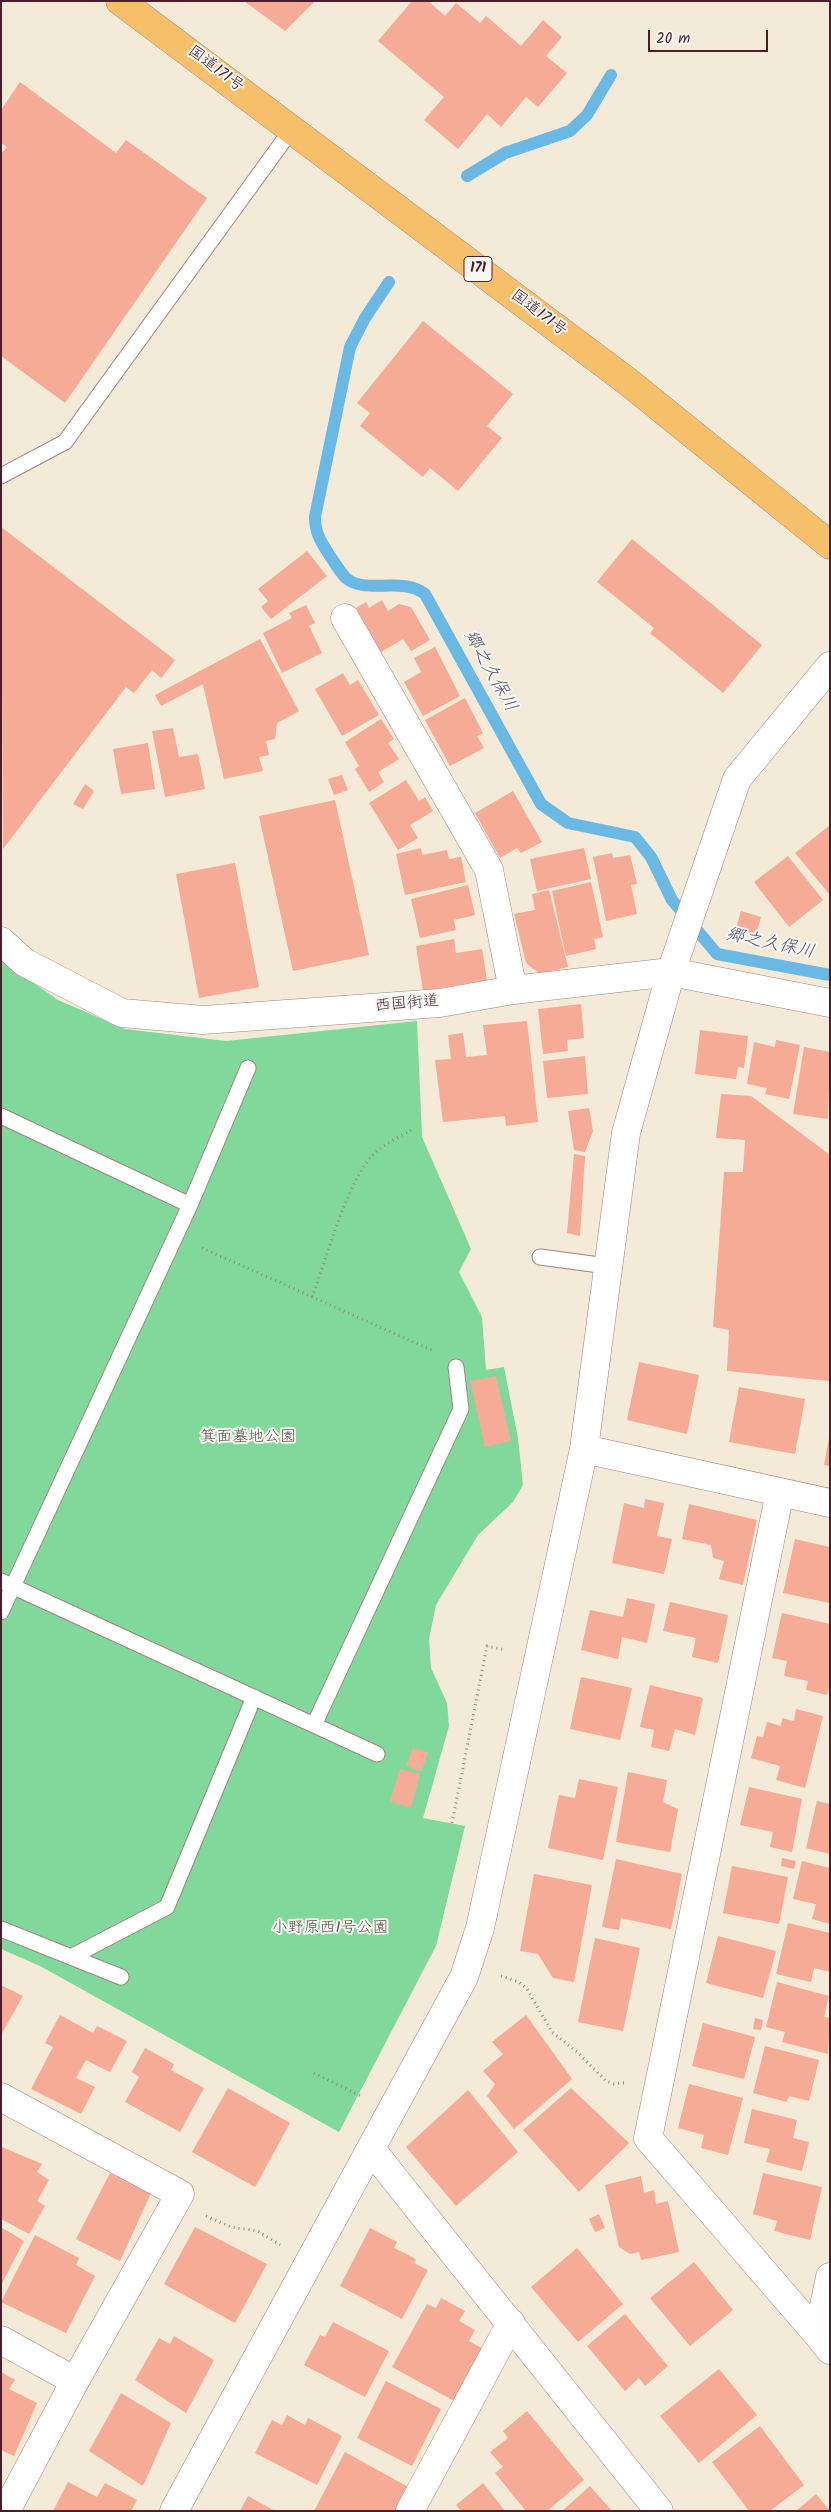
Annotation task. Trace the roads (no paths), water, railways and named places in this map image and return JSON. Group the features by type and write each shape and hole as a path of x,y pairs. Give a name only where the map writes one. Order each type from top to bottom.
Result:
{"highway":[{"name":"国道171号","path":"120,1 627,381 830,545"}],"street":[{"path":"345,618 490,870 513,990"},
{"path":"174,2511 464,1978 480,1928 584,1449 626,1134 671,972 737,779 830,666"},
{"name":"西国街道","path":"1,941 24,962 122,1013 203,1020 440,1003 513,990 671,972 756,983 830,1003"},
{"path":"584,1449 830,1503"},
{"path":"780,1492 648,2138 824,2342"},
{"path":"1,2097 180,2194 75,2381 6,2511"},
{"path":"371,2150 511,2323 659,2511"},
{"path":"824,2342 830,2276"},
{"path":"410,2511 511,2323"},
{"path":"1,2340 75,2381"}],"lane":[{"path":"1,476 65,442 292,129"},
{"path":"1,1612 7,1584 176,1236 248,1068"},
{"path":"1,1116 190,1205"},
{"path":"540,1257 607,1266"},
{"path":"314,1725 461,1410 456,1367"},
{"path":"7,1584 377,1754"},
{"path":"71,1957 167,1906 254,1697"},
{"path":"1,1929 121,1977"}],"waterway":[{"name":"郷之久保川","path":"467,176 505,153 570,131 587,115 611,75"},
{"name":"郷之久保川","path":"389,282 365,318 350,347 315,517 317,533 321,542 344,576 354,583 374,586 406,586 425,594 541,804 568,823 635,837 651,857 672,900 717,954 830,975"}],"park label":[{"name":"箕面墓地公園","path":"248,1438"},
{"name":"小野原西1号公園","path":"330,1929"}]}
